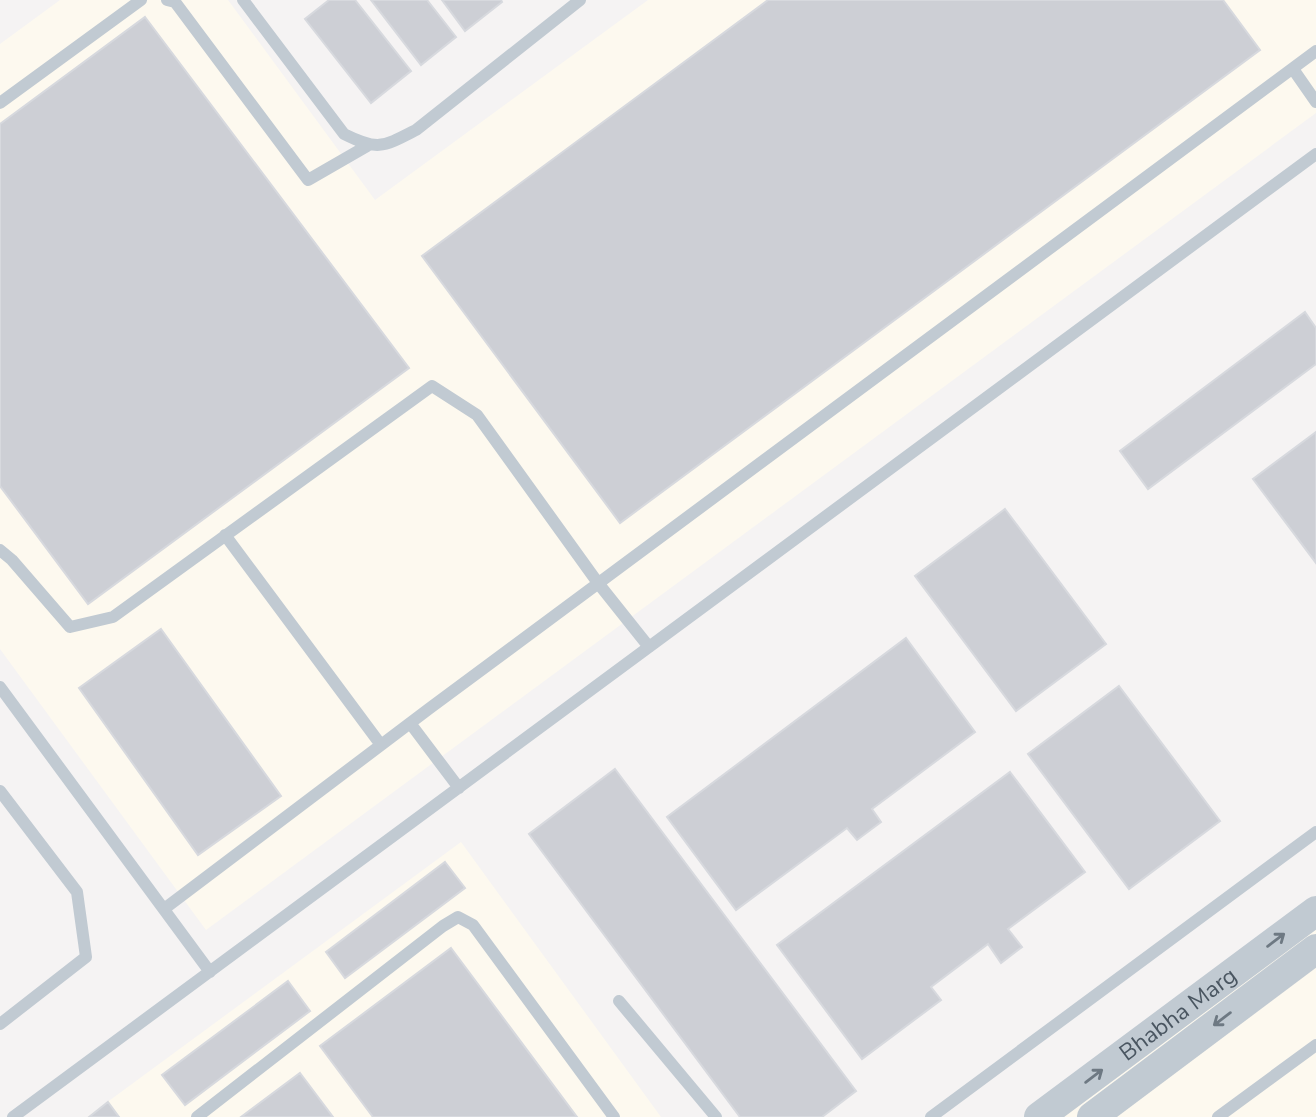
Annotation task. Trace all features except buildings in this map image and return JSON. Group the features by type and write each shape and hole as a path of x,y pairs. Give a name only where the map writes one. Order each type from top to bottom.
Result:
{"street":[{"name":"Bhabha Marg","path":"1045,1115 1316,911"},
{"name":"Bhabha Marg","path":"1092,1117 1316,949"}],"lane":[{"path":"0,103 141,0"},
{"path":"167,0 175,2 307,180 367,145 390,144 416,130 580,0"},
{"path":"243,0 345,134 367,145"},
{"path":"164,909 410,723 1316,51"},
{"path":"1293,69 1316,102"},
{"path":"13,1117 1316,154"},
{"path":"0,550 12,559 70,626 113,617 432,386 477,415 598,583 649,647"},
{"path":"225,536 381,745"},
{"path":"0,687 210,972"},
{"path":"410,723 459,788"},
{"path":"0,790 77,892 86,957 0,1024"},
{"path":"931,1117 1316,832"},
{"path":"197,1117 443,926 458,918 473,925 614,1117"},
{"path":"619,1001 716,1117"},
{"path":"1218,1117 1316,1045"}],"shaded area":[{"path":"60,0 228,0 375,200 648,0 1316,0 1316,113 206,930 0,649 0,44"},
{"path":"461,842 661,1117 87,1117"},
{"path":"1316,910 1316,1117 1037,1117"}]}
